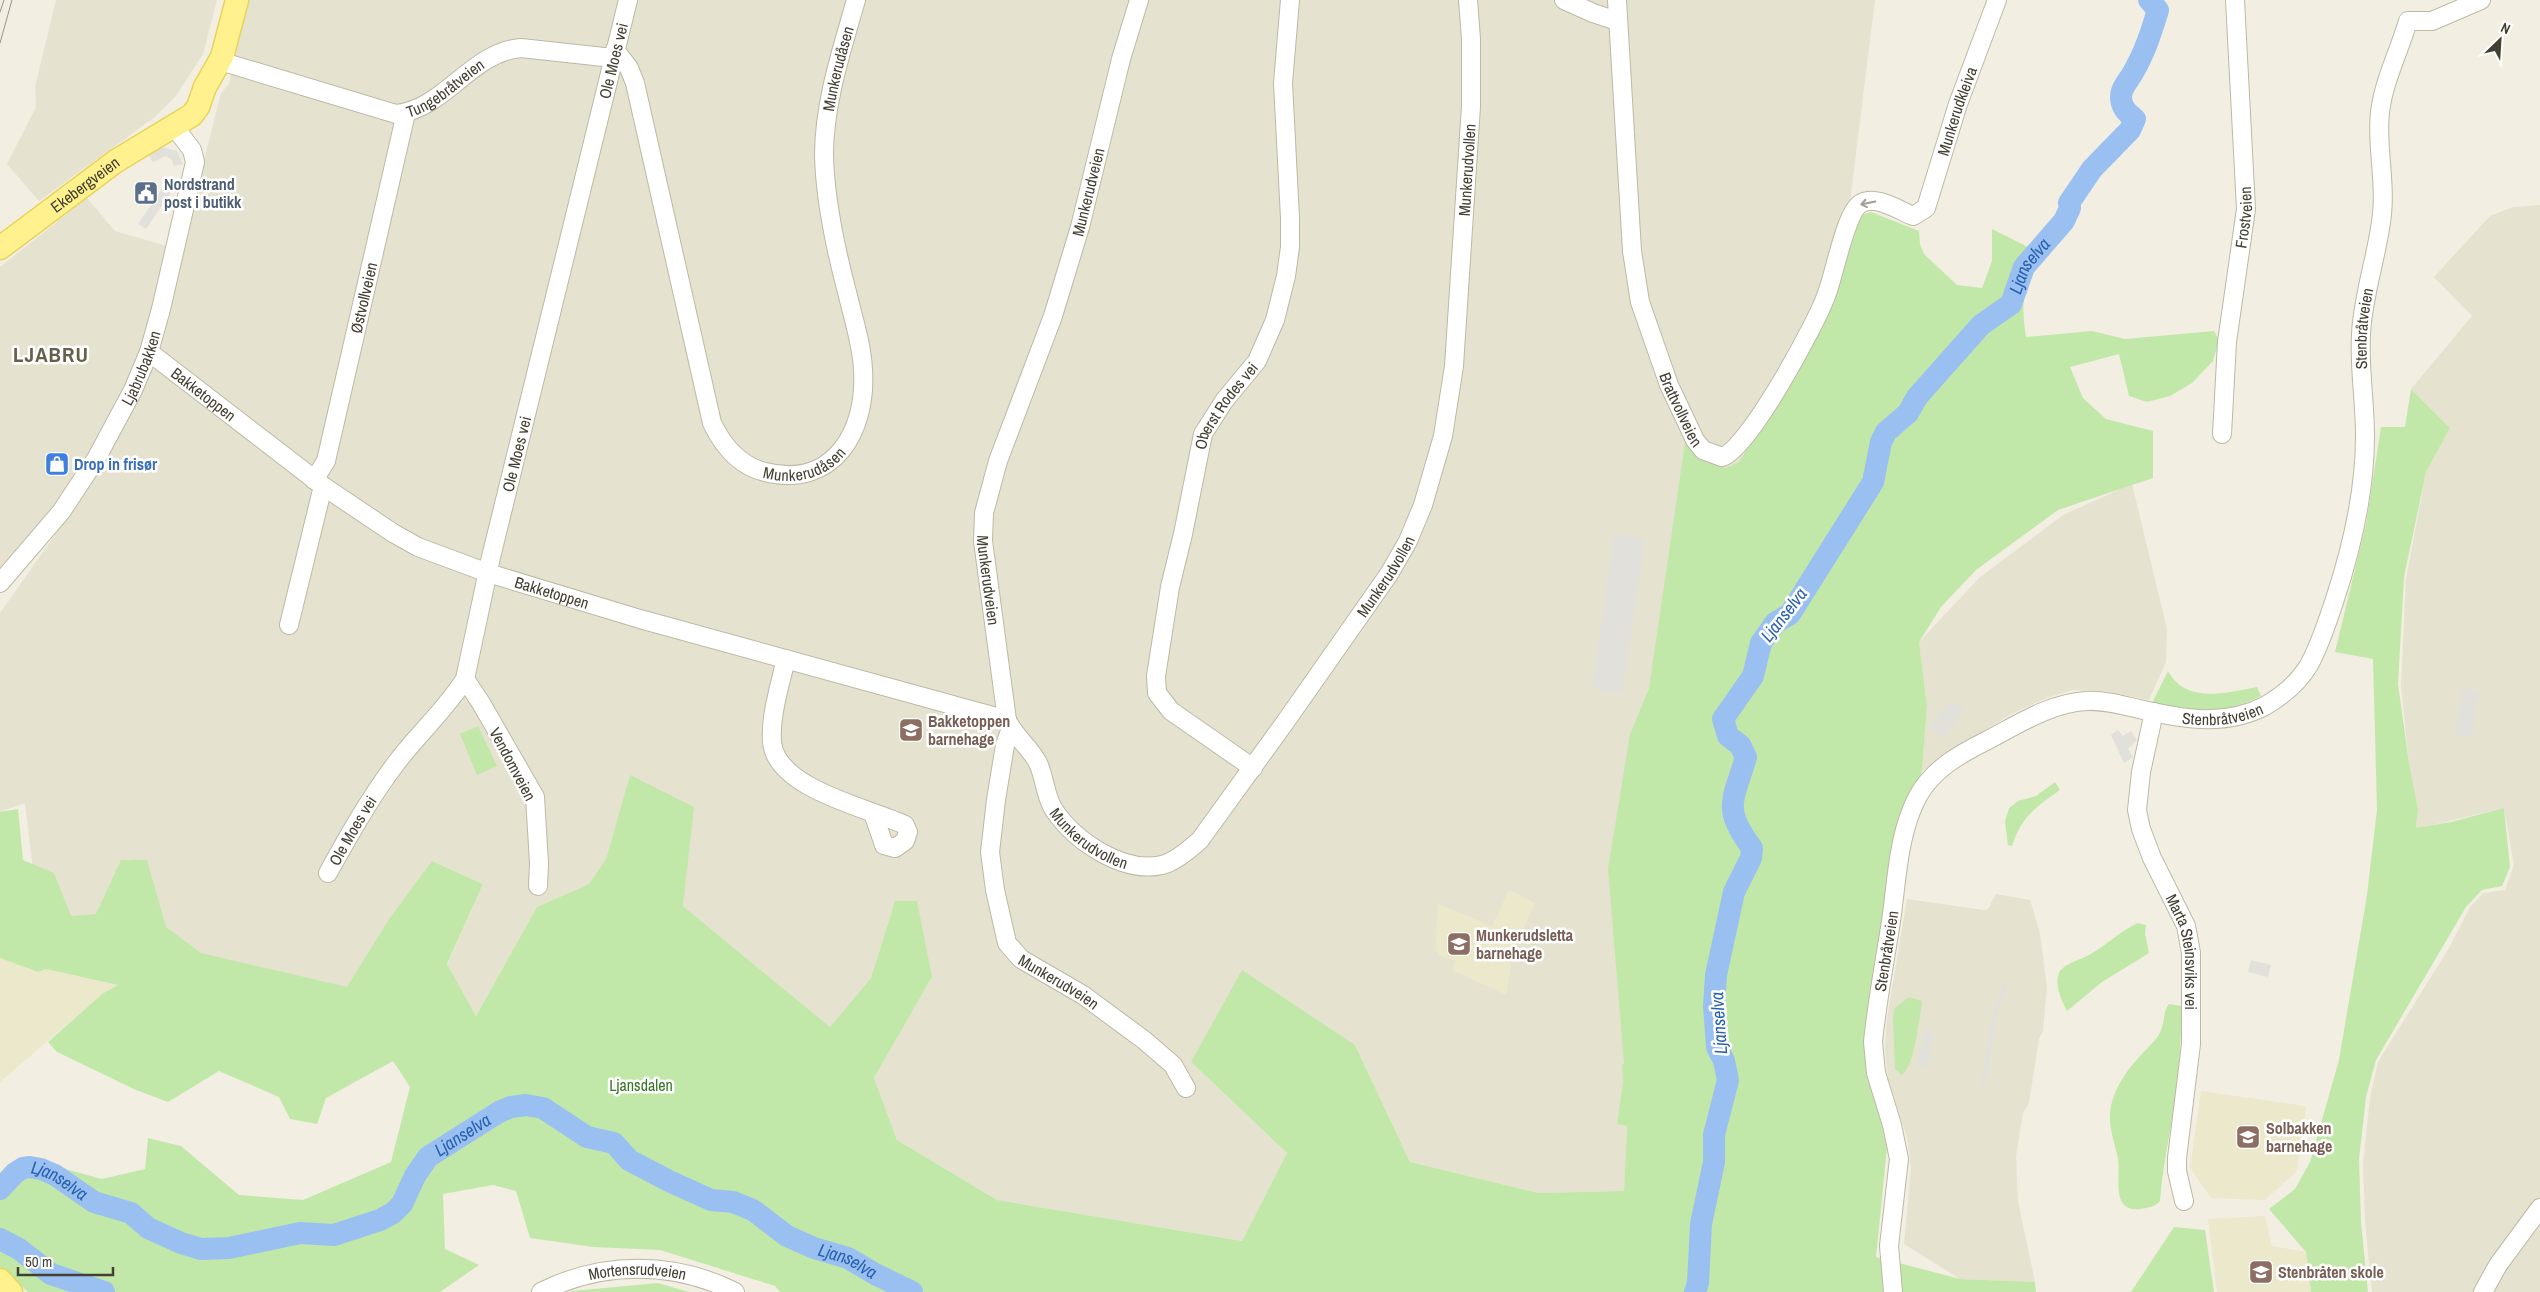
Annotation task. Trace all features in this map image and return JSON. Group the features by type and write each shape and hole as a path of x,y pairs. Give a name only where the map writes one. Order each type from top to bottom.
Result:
{"main road":[{"name":"Ekebergveien","path":"0,248 107,168 173,125 184,107 205,87 220,62 237,0"},
{"path":"0,1280 11,1292"}],"street":[{"name":"Ole Moes vei","path":"328,873 395,764 456,694 465,678 488,574 628,0"},
{"name":"Munkerudåsen","path":"614,54 629,68 635,83 712,423 726,447 746,465 758,471 793,477 827,464 845,446 858,421 863,388 862,351 833,230 824,155 827,119 843,45 856,0"},
{"name":"Munkerudveien","path":"1138,0 1121,60 1080,227 1056,307 998,461 984,513 983,542 1009,724 990,852 994,884 1007,943 1021,959 1083,994 1144,1040 1173,1065 1186,1088"},
{"name":"Oberst Rodes vei","path":"1253,768 1171,711 1157,693 1156,676 1170,587 1183,534 1203,434 1224,401 1257,361 1276,320 1286,276 1290,218 1283,83 1290,0"},
{"name":"Munkerudvollen","path":"1009,724 1028,746 1039,765 1050,802 1056,812 1080,837 1095,849 1114,859 1138,866 1162,865 1191,848 1253,768 1353,627 1408,541 1423,505 1443,436 1454,366 1471,106 1472,40 1468,0"},
{"path":"1564,0 1617,21"},
{"name":"Brattvollveien","path":"1617,0 1627,197 1636,281 1648,328 1669,385 1695,440 1704,450 1722,456 1735,449 1784,379 1807,340 1826,297 1850,218 1857,207 1861,203 1873,200 1913,216"},
{"name":"Munkerudkleiva","path":"1913,216 1919,214 1929,202 1956,109 1997,0"},
{"name":"Frostveien","path":"2222,434 2226,349 2246,208 2235,0"},
{"name":"Stenbråtveien","path":"1893,1292 1890,1246 1899,1159 1892,1125 1876,1073 1873,1042 1901,856 1912,810 1920,793 1940,769 1973,748 2051,709 2066,704 2092,700 2176,718 2208,721 2247,714 2270,703 2302,676 2323,634 2348,560 2361,494 2365,436 2361,331 2364,305 2383,212 2380,123 2385,90 2408,21 2432,21 2481,0"},
{"name":"Tungebråtveien","path":"220,62 387,112 406,113 418,110 490,56 508,49 522,48 614,54"},
{"name":"Østvollveien","path":"289,625 318,483 326,461 406,113"},
{"name":"Ljabrubakken","path":"0,583 60,512 96,458 132,390 149,352 195,162 192,150 173,125"},
{"name":"Bakketoppen","path":"149,352 318,483 393,533 418,547 488,574 1009,724"},
{"path":"786,659 773,727 772,742 777,760 782,767 813,788 873,813"},
{"name":"Vendomveien","path":"465,678 535,797 539,863 538,886"},
{"name":"Marta Steinsviks vei","path":"2154,712 2140,779 2137,810 2148,850 2186,926 2191,953 2192,1044 2177,1158 2177,1170 2184,1201"},
{"path":"2483,1292 2498,1265 2540,1208"},
{"name":"Mortensrudveien","path":"541,1292 557,1284 591,1273 649,1268 703,1278 735,1292"}],"shaded area":[{"path":"56,0 217,0 203,54 175,97 155,117 39,201 7,164 36,107 35,87"},
{"path":"247,0 1875,0 1848,219 1804,359 1739,462 1726,468 1709,464 1696,451 1649,688 1630,734 1628,1107 1624,1191 1539,1193 1410,1162 1355,1045 1191,1062 1287,1153 1242,1241 997,1200 897,1140 874,1078 932,977 895,901 871,978 830,1027 683,906 693,807 630,776 606,859 589,884 537,907 476,1016 447,965 483,884 433,861 389,919 348,987 296,995 162,936 139,865 128,859 94,924 67,923 35,887 25,803 0,812 0,613 67,518 122,428 161,348 199,180 221,93 229,84"},
{"path":"162,147 177,151 183,164 174,166 172,160 166,156 153,162 148,154"},
{"path":"166,183 174,188 146,229 138,224"},
{"path":"87,198 115,231 167,246 132,385 67,493 0,571 0,267"},
{"path":"2540,205 2540,1292 2372,1292 2365,1222 2363,1163 2370,1098 2378,1062 2449,948 2470,907 2483,893 2505,890 2514,865 2504,808 2416,829 2418,809 2409,763 2401,686 2406,579 2426,472 2450,428 2411,389 2472,316 2434,277 2490,216 2513,207"},
{"path":"2132,484 2167,629 2166,662 2149,700 2103,691 2074,690 2049,697 2011,714 1922,771 1927,706 1919,642 1980,577 2063,515"},
{"path":"1614,534 1645,539 1622,694 1592,688"},
{"path":"2462,689 2479,691 2471,737 2455,734"},
{"path":"1951,700 1964,709 1944,738 1930,727"},
{"path":"2118,730 2123,736 2131,731 2137,740 2128,749 2133,757 2124,763 2111,735"},
{"path":"1509,890 1535,903 1509,960 1511,967 1506,995 1452,970 1456,961 1439,955 1436,951 1436,934 1438,904 1492,926"},
{"path":"1996,894 2030,900 2040,933 2047,988 2043,1031 2039,1039 2029,1103 2023,1113 2016,1156 2018,1201 2035,1282 1960,1279 1904,1244 1911,1167 1907,1137 1888,1079 1885,1048 1887,1018 1907,899 1984,910 1988,909"},
{"path":"0,958 38,972 46,969 118,985 102,994 0,1082"},
{"path":"2251,960 2271,965 2268,977 2248,972"},
{"path":"2004,981 2008,983 1997,1012 1985,1086 1981,1086 1991,1021"},
{"path":"1925,1029 1934,1032 1927,1067 1917,1065"},
{"name":"Solbakken barnehage","path":"2201,1091 2306,1106 2297,1171 2265,1200 2211,1198 2190,1168"},
{"name":"Stenbråten skole","path":"2265,1216 2272,1246 2307,1252 2311,1292 2217,1292 2208,1219"}],"green space":[{"name":"Ljansdalen","path":"1871,212 1919,231 1920,244 1924,254 1957,285 1982,288 1992,261 1992,229 2046,256 2027,285 2024,304 2026,337 2092,331 2125,339 2214,331 2219,340 2213,361 2192,383 2170,396 2147,402 2129,396 2119,354 2070,367 2083,398 2106,419 2153,431 2153,478 2058,510 1976,570 1941,607 1919,642 1927,706 1922,771 1910,801 1873,981 1865,1057 1887,1148 1876,1257 1960,1279 2035,1282 2036,1292 780,1292 775,1286 660,1250 593,1247 530,1238 516,1191 493,1185 443,1194 445,1249 479,1265 440,1292 28,1292 0,1267 0,1179 28,1159 102,1179 145,1169 148,1138 181,1146 239,1195 303,1200 391,1162 410,1087 393,1061 326,1098 317,1124 290,1119 279,1097 219,1071 168,1102 136,1090 57,1052 48,1042 102,994 118,985 46,969 38,972 0,958 0,812 18,809 23,860 54,873 71,916 96,914 121,860 147,860 166,927 201,953 347,987 389,919 432,861 483,884 447,964 476,1016 537,907 589,884 606,859 630,775 694,807 683,906 830,1027 871,978 895,901 917,901 932,977 874,1078 897,1140 997,1200 1242,1241 1287,1153 1191,1062 1242,970 1355,1045 1410,1162 1539,1193 1624,1191 1627,1126 1617,1124 1623,1082 1622,1064 1624,1064 1608,869 1630,734 1649,688 1686,436 1698,452 1712,463 1726,468 1739,462 1767,416 1859,216"},
{"path":"2411,389 2450,428 2426,472 2404,577 2398,684 2409,763 2418,809 2416,828 2451,822 2504,808 2510,867 2502,886 2482,890 2466,907 2376,1060 2366,1097 2359,1160 2361,1222 2368,1292 2311,1292 2306,1252 2269,1209 2295,1189 2310,1162 2339,1060 2367,895 2377,810 2373,659 2335,652 2366,524 2381,427 2405,427"},
{"path":"2168,671 2185,688 2196,692 2208,694 2233,692 2257,687 2261,696 2232,707 2208,710 2182,709 2152,703"},
{"path":"478,726 497,766 477,775 460,734"},
{"path":"2055,782 2060,790 2030,814 2020,827 2012,846 2008,845 2005,822 2009,808 2018,801 2036,796"},
{"path":"2138,923 2146,925 2145,934 2149,953 2102,982 2067,1011 2057,983 2061,970"},
{"path":"1909,997 1922,1001 1922,1005 1913,1052 1910,1062 1902,1075 1895,1069 1893,1018 1895,1008"},
{"path":"2169,1004 2182,1006 2181,1036 2177,1086 2160,1201 2148,1208 2131,1208 2124,1205 2119,1192 2119,1166 2111,1130 2110,1110 2114,1095 2124,1076 2160,1033"},
{"path":"2174,1227 2205,1230 2214,1292 2131,1292"},
{"path":"658,1283 689,1292 570,1292 572,1291"}],"waterway":[{"name":"Ljanselva","path":"1695,1292 1698,1283 1701,1224 1714,1162 1714,1135 1728,1080 1724,1061 1717,1047 1714,1006 1716,975 1734,892 1751,858 1752,848 1733,813 1734,795 1746,757 1740,745 1728,736 1723,719 1753,676 1761,643 1775,623 1790,614 1873,482 1881,442 1886,432 1908,413 1917,397 1981,325 2011,304 2024,267 2064,221 2070,208 2069,203 2092,169 2130,130 2135,119 2123,107 2121,94 2136,68 2158,10 2149,0"},
{"name":"Ljanselva","path":"0,1189 15,1173 23,1168 41,1169 55,1175 94,1202 131,1213 148,1228 181,1243 201,1249 229,1248 300,1233 334,1235 380,1220 393,1213 402,1204 415,1176 428,1157 499,1112 511,1107 526,1105 543,1108 587,1137 614,1143 629,1160 669,1181 711,1200 733,1202 753,1210 787,1236 814,1248 848,1258 912,1292"},
{"path":"0,1239 19,1249 51,1274 104,1292"}],"tram line":[{"path":"0,12 4,0"},
{"path":"0,43 12,0"}],"place":[{"name":"Nordstrand post i butikk","path":"146,193"},
{"name":"Drop in frisør","path":"57,464"},
{"name":"Bakketoppen barnehage","path":"911,730"},
{"name":"Munkerudsletta barnehage","path":"1459,944"},
{"name":"Solbakken barnehage","path":"2248,1137"},
{"name":"Stenbråten skole","path":"2261,1272"}],"district":[{"name":"LJABRU","path":"51,355"}]}
